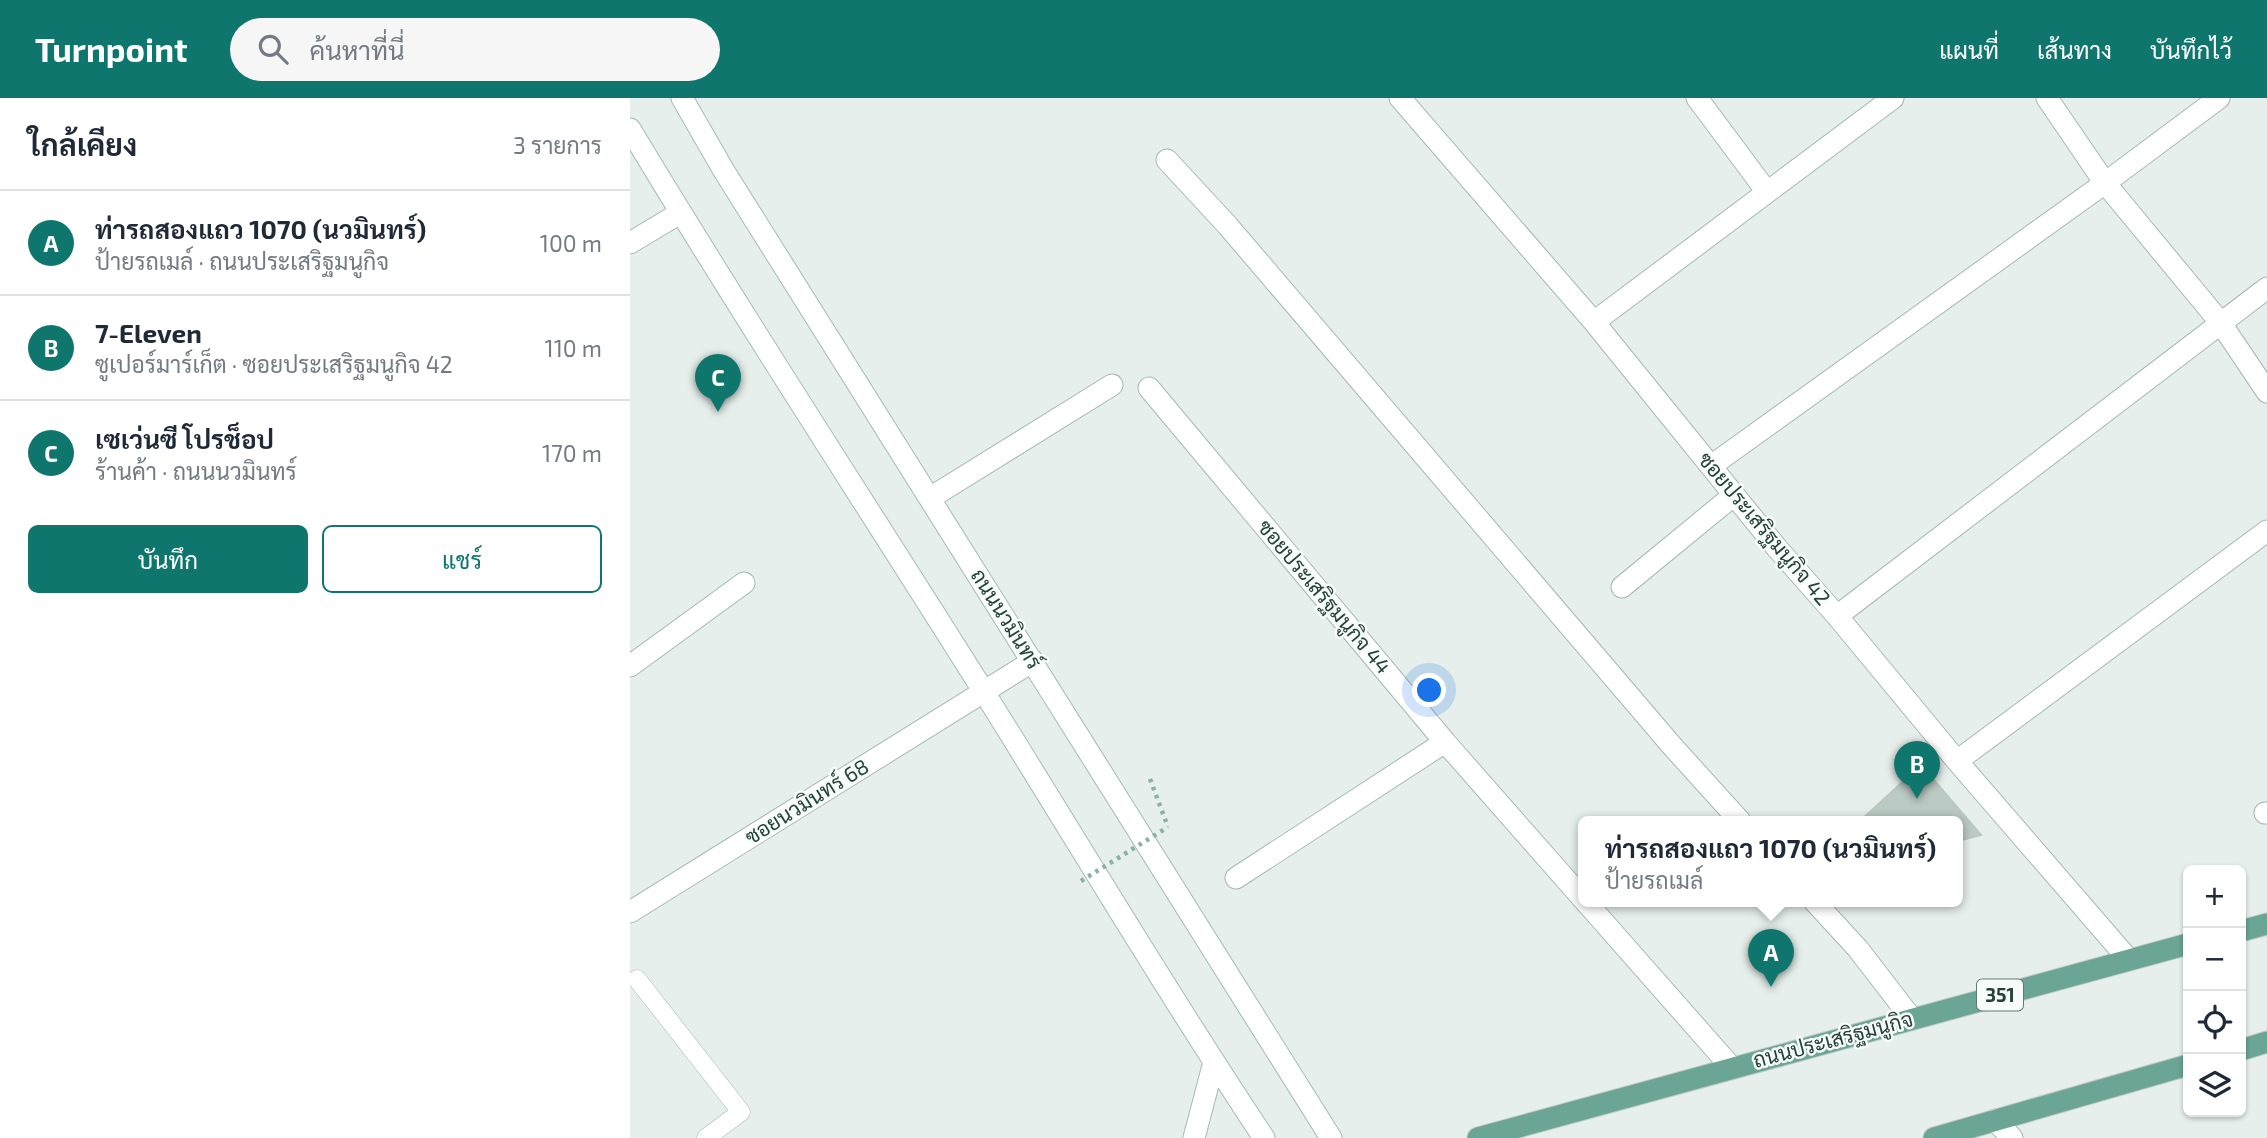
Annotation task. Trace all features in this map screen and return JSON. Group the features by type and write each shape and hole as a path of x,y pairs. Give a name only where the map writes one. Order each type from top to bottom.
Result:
{"main road":[{"path":"2246,929 2267,924"},
{"name":"ถนนประเสริฐมนูกิจ","path":"1478,1138 2183,945"},
{"path":"2246,1048 2267,1042"},
{"path":"1934,1138 2183,1066"}],"street":[{"name":"ถนนนวมินทร์","path":"682,98 724,171 1331,1138"},
{"name":"ซอยประเสริฐมนูกิจ 42","path":"1400,98 1594,322 1777,548 2129,960"},
{"path":"1698,98 1767,192"},
{"path":"1594,322 1893,98"},
{"path":"2047,98 2105,183 2220,322 2267,392"},
{"path":"1712,466 2219,98"},
{"path":"630,129 680,213 1264,1138"},
{"path":"1167,160 1228,226 1673,747 1735,816"},
{"path":"630,243 680,213"},
{"path":"1837,616 2267,288"},
{"path":"930,499 1112,385"},
{"name":"ซอยประเสริฐมนูกิจ 44","path":"1149,388 1445,742 1578,894"},
{"path":"1622,587 1734,495"},
{"path":"1957,761 2267,531"},
{"path":"630,666 744,583"},
{"name":"ซอยนวมินทร์ 68","path":"630,912 1033,661"},
{"path":"1236,878 1445,742"},
{"name":"ซอยประเสริฐมนูกิจ 44","path":"1589,907 1732,1068"},
{"path":"1820,907 1858,949 1912,1018"},
{"path":"1194,1138 1214,1062"},
{"path":"1995,1121 2011,1138"}],"lane":[{"path":"637,979 741,1112 706,1138"}],"path":[{"path":"1081,881 1168,827 1150,779"}],"building":[{"path":"1921,765 1981,835 1963,840 1963,816 1865,816"}],"place":[{"name":"เซเว่นซี โปรช็อป","path":"718,412"},
{"name":"7-Eleven","path":"1917,799"},
{"name":"ท่ารถสองแถว 1070 (นวมินทร์)","path":"1771,987"}]}
